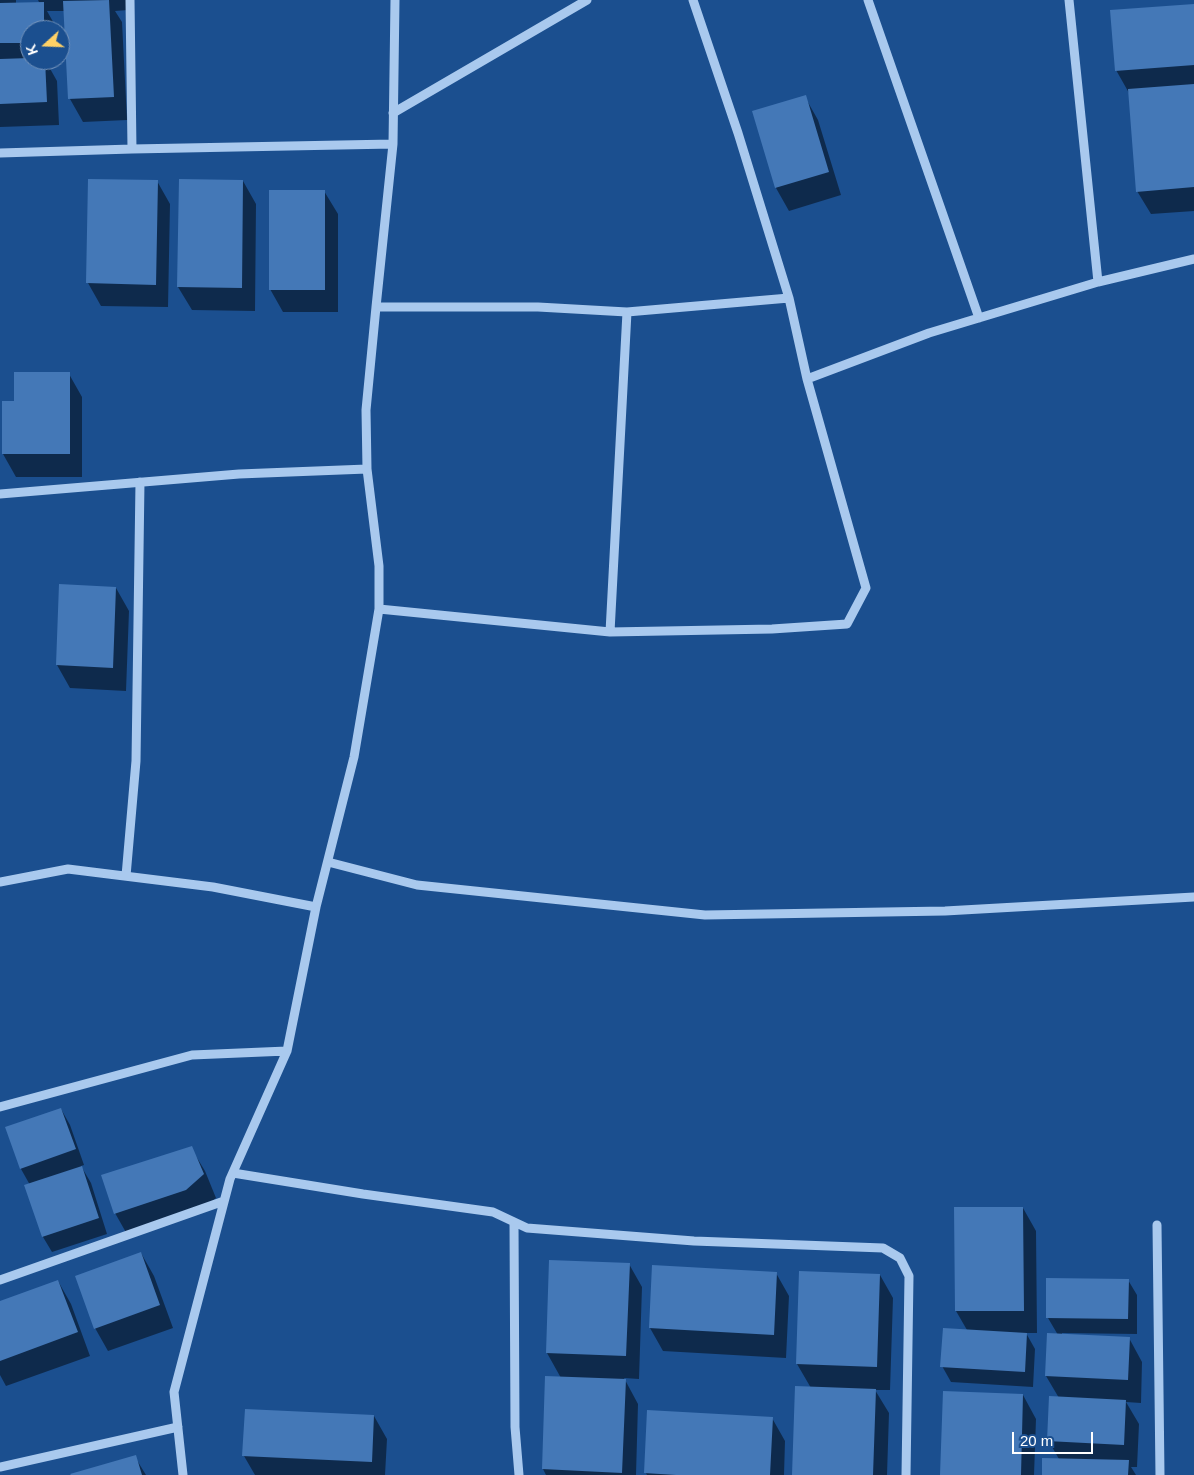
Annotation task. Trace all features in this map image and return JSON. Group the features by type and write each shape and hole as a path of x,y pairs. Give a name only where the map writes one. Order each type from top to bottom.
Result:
{"street":[{"path":"130,0 132,149"},
{"path":"183,1475 174,1392 232,1173 287,1051 316,907 354,757 379,609 379,566 367,469 366,410 393,144 395,0"},
{"path":"393,113 587,0"},
{"path":"379,609 610,632 772,629 847,624 866,588 808,379 789,298 738,134 693,0"},
{"path":"868,0 979,318"},
{"path":"1069,0 1098,282"},
{"path":"0,153 393,144"},
{"path":"808,379 929,333 1098,282 1194,260"},
{"path":"376,307 538,307 627,312 789,298"},
{"path":"610,632 627,312"},
{"path":"0,494 239,474 367,469"},
{"path":"126,876 136,761 140,482"},
{"path":"328,862 417,885 705,915 945,911 1194,897"},
{"path":"0,882 68,869 213,887 316,907"},
{"path":"0,1107 192,1055 287,1051"},
{"path":"232,1173 362,1194 493,1212 527,1228 694,1241 883,1248 900,1258 909,1276 906,1475"},
{"path":"0,1280 224,1201"},
{"path":"514,1222 515,1427 519,1475"},
{"path":"1158,1225 1160,1475"},
{"path":"0,1466 178,1427"}],"building":[{"path":"109,0 114,97 68,99 67,70 70,70 70,20 64,20 63,1"},
{"path":"44,2 44,20 20,20 20,43 0,43 0,3"},
{"path":"1194,4 1194,65 1115,71 1110,10"},
{"path":"20,58 20,70 45,70 47,102 0,104 0,59"},
{"path":"1194,84 1194,187 1136,192 1128,89"},
{"path":"806,95 829,172 775,188 752,111"},
{"path":"88,179 158,180 156,285 86,283"},
{"path":"179,179 243,180 242,288 177,287"},
{"path":"269,190 325,190 325,290 269,290"},
{"path":"14,372 70,372 70,454 2,454 2,401 14,401"},
{"path":"59,584 116,587 113,668 56,665"},
{"path":"61,1108 76,1149 20,1169 5,1127"},
{"path":"192,1146 204,1174 186,1190 114,1214 101,1175"},
{"path":"82,1166 99,1218 42,1237 24,1185"},
{"path":"954,1207 1023,1207 1024,1311 955,1311"},
{"path":"141,1252 160,1305 94,1329 75,1276"},
{"path":"549,1260 630,1263 626,1356 546,1353"},
{"path":"652,1265 777,1272 774,1335 649,1328"},
{"path":"799,1271 880,1274 877,1367 796,1364"},
{"path":"1046,1278 1129,1279 1128,1319 1046,1318"},
{"path":"58,1280 78,1332 0,1361 0,1301"},
{"path":"943,1328 1027,1333 1025,1372 940,1367"},
{"path":"1047,1333 1130,1337 1128,1380 1045,1376"},
{"path":"545,1376 626,1379 622,1473 542,1469"},
{"path":"795,1386 876,1389 873,1475 792,1475"},
{"path":"943,1391 1023,1394 1021,1475 940,1475"},
{"path":"1049,1396 1126,1400 1124,1445 1047,1441"},
{"path":"245,1409 374,1415 372,1462 242,1456"},
{"path":"647,1410 773,1417 770,1475 644,1473"},
{"path":"136,1455 142,1475 70,1474"},
{"path":"1042,1458 1129,1460 1128,1475 1042,1475"}]}
